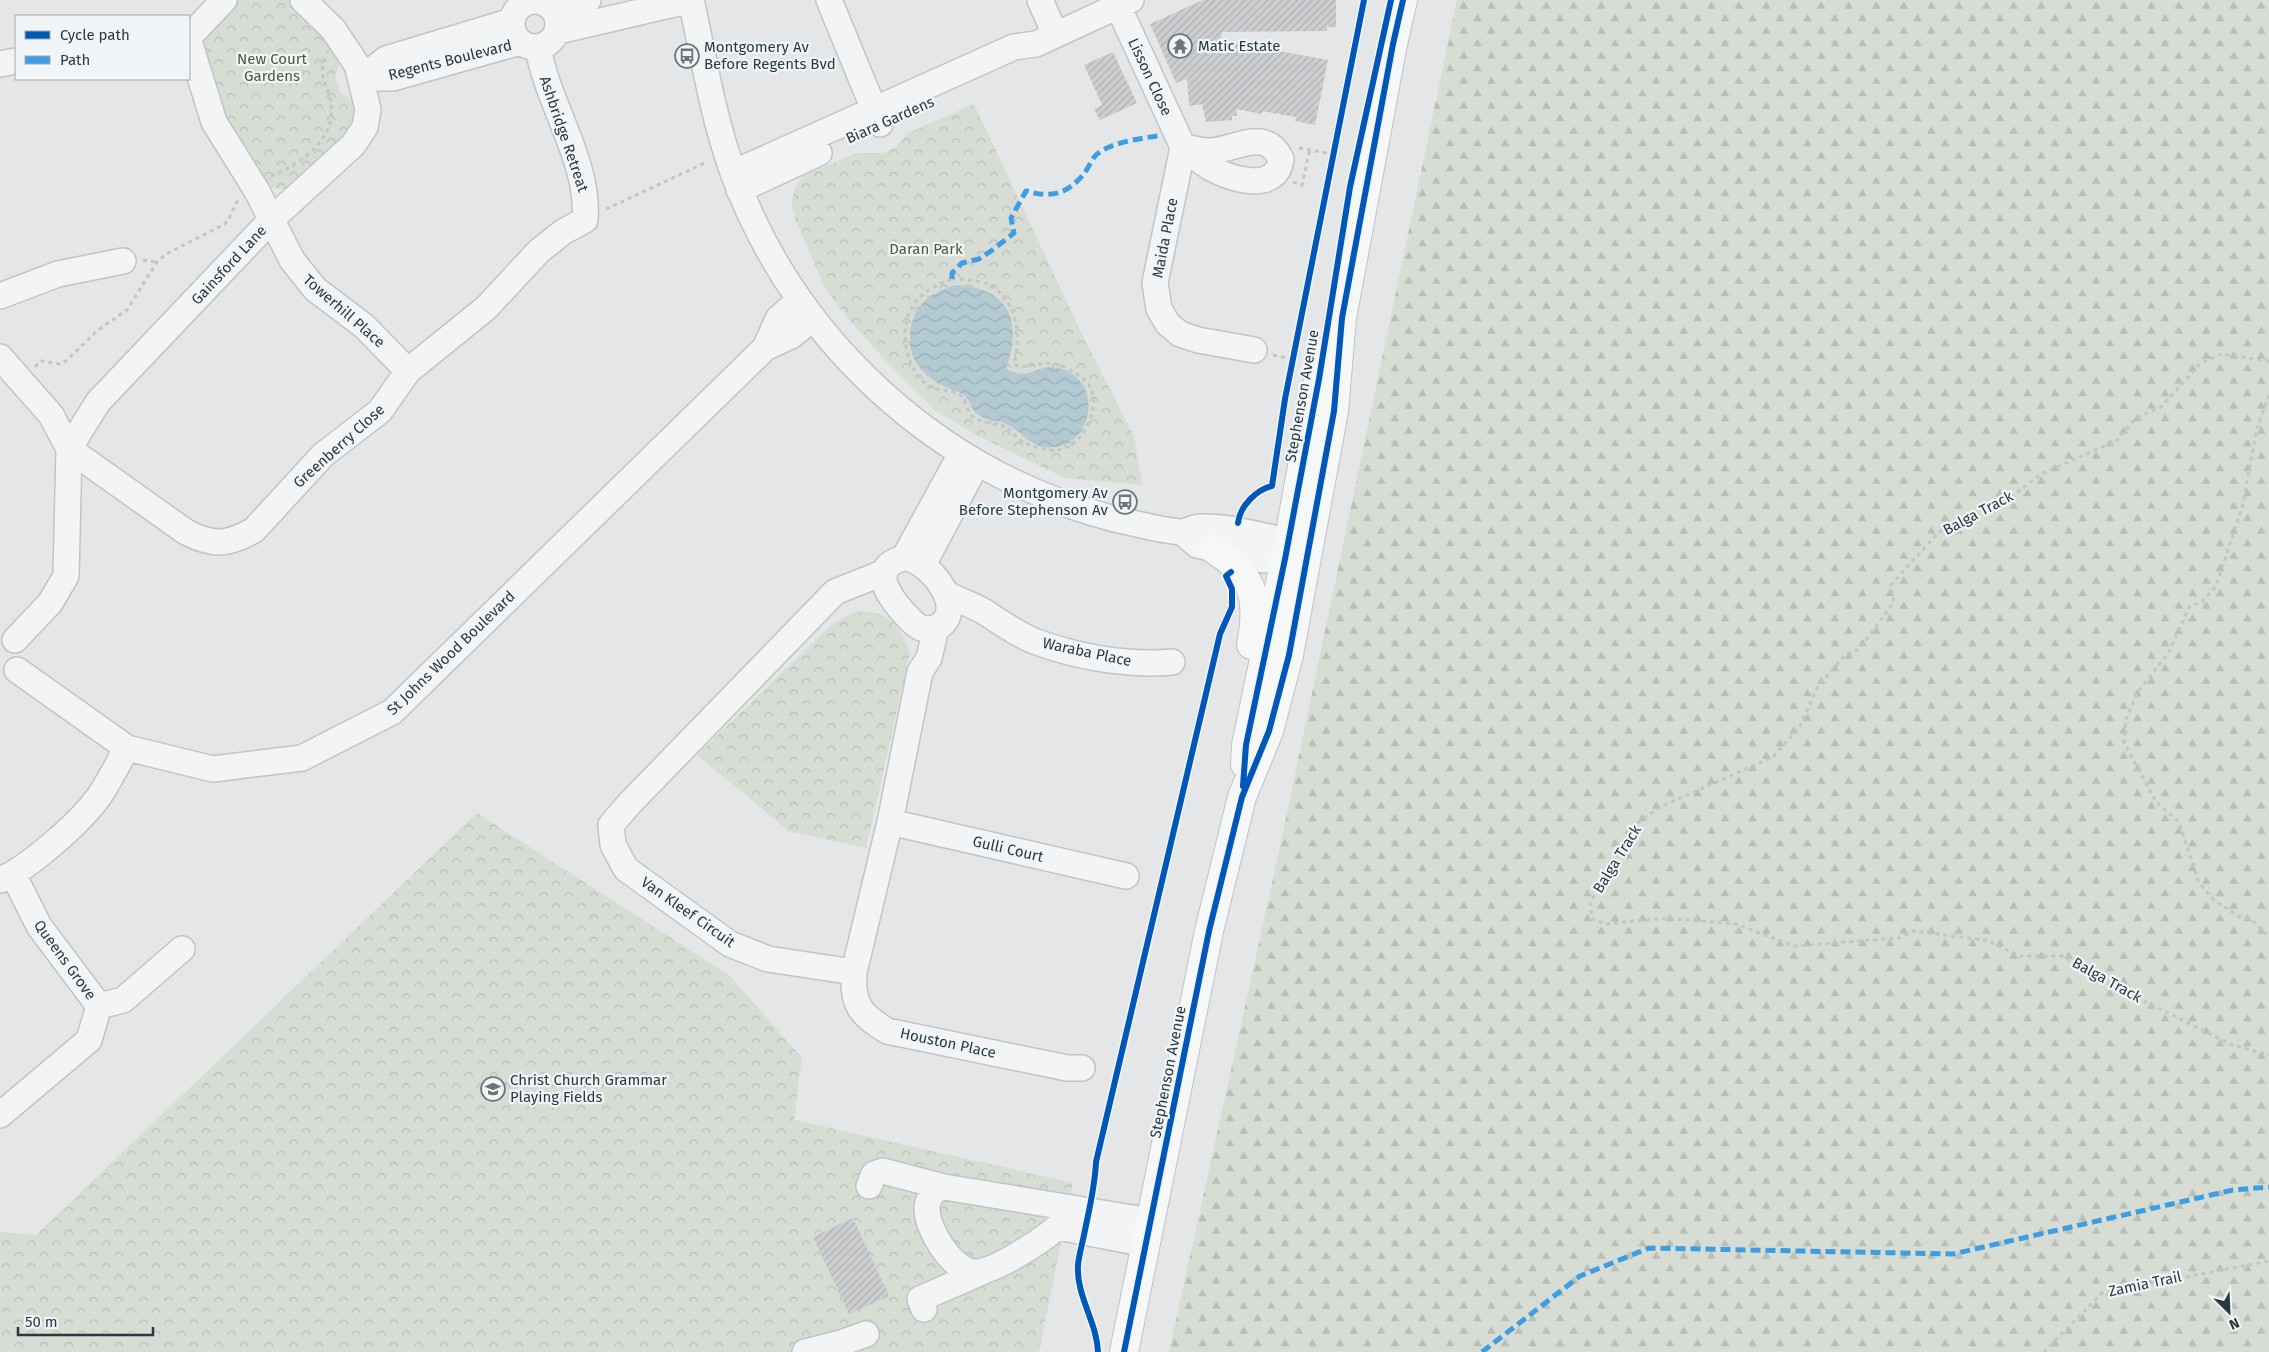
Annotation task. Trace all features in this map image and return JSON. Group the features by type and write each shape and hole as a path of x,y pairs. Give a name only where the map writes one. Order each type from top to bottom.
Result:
{"main road":[{"name":"Stephenson Avenue","path":"1242,797 1246,744 1285,559 1319,378 1350,187 1391,0"},
{"name":"Stephenson Avenue","path":"1124,1352 1209,931 1242,797 1269,731 1289,655 1334,411 1342,318 1393,44 1404,0"},
{"path":"1213,549 1243,572 1248,582 1254,607 1256,621 1239,708 1246,744"}],"street":[{"path":"190,36 224,0"},
{"name":"Gainsford Lane","path":"69,449 98,402 272,219 338,160 359,137 368,115 362,78 344,43 321,16 303,0"},
{"name":"Regents Boulevard","path":"543,10 588,0"},
{"path":"691,0 733,172 760,237 805,310 873,386 923,428 969,458 1061,502 1112,518 1182,532 1197,545 1264,560 1285,559"},
{"name":"Regents Boulevard","path":"523,37 520,6 543,10 691,0"},
{"path":"829,0 877,117"},
{"path":"1040,0 1046,39"},
{"name":"Biara Gardens","path":"733,172 877,117 990,77 1020,60 1046,39 1124,3"},
{"name":"Lisson Close","path":"1124,3 1183,148"},
{"name":"Regents Boulevard","path":"362,78 386,59 523,37 550,42 543,10"},
{"name":"Ashbridge Retreat","path":"523,37 542,72 583,179 586,200 585,220"},
{"name":"Towerhill Place","path":"190,44 214,122 272,219 292,260 302,275 315,289 380,340 408,371"},
{"path":"0,64 15,61"},
{"name":"Maida Place","path":"1183,148 1156,283 1159,309 1168,324 1180,334 1198,340 1261,352"},
{"name":"Greenberry Close","path":"69,449 200,540 215,543 229,541 254,530 324,455 380,411 408,371 486,308 539,252 563,232 585,220"},
{"path":"0,296 58,274 123,261"},
{"name":"St Johns Wood Boulevard","path":"8,637 21,652 21,661 8,675 127,748 213,769 302,758 392,712 765,348 791,336 805,310"},
{"path":"0,357 51,415 69,449 66,576 50,603 8,637"},
{"path":"1285,559 1307,528 1334,411"},
{"path":"900,572 969,458"},
{"path":"1182,532 1199,526 1270,537 1285,559 1300,597"},
{"path":"900,572 947,594 950,605 932,624"},
{"path":"854,972 890,822 920,672 930,658 932,624 900,572"},
{"name":"Van Kleef Circuit","path":"854,972 768,959 730,944 626,869 613,845 611,825 629,804 835,592 900,572"},
{"name":"Waraba Place","path":"947,594 987,613 1005,627 1034,641 1115,660 1144,664 1172,662"},
{"name":"Waraba Place","path":"932,624 958,620 1005,627"},
{"path":"6,877 55,842 100,796 127,748"},
{"name":"Gulli Court","path":"890,822 1126,876"},
{"name":"Queens Grove","path":"6,877 39,926 99,1006 123,1000 182,949"},
{"name":"Houston Place","path":"854,972 853,990 857,1006 868,1019 887,1031 1068,1068 1082,1068"},
{"path":"0,1115 89,1040 99,1006"},
{"path":"869,1186 874,1174 882,1171 944,1187 1148,1233"},
{"path":"944,1187 932,1194 927,1210 937,1238 957,1264 968,1270 984,1271"},
{"path":"924,1309 920,1299 984,1271 1035,1245 1058,1227 1148,1233"},
{"path":"805,1352 866,1334"}],"path":[{"path":"268,177 300,161 314,149 325,132 331,108 321,70 325,59 332,52"},
{"path":"1331,163 1334,146"},
{"path":"1302,147 1333,154"},
{"path":"585,220 701,164 733,172"},
{"path":"36,370 36,364 41,361 64,363 98,330 120,316 132,304 158,262 178,247 226,223 242,194"},
{"path":"952,279 988,284 1006,298 1016,320 1018,350 1014,364 1019,366 1053,362 1080,377 1090,386 1093,400 1090,422 1078,439 1059,450 1038,448 1022,441 1005,426 986,423 970,415 962,397 954,392 932,388 913,370 904,343 906,318 919,298 934,285 952,279"},
{"path":"1291,367 1294,350"},
{"path":"1261,352 1292,359"},
{"path":"2269,395 2257,429 2242,508 2216,586 2202,602 2189,607 2169,652 2138,692 2126,719 2124,742 2156,802 2179,822 2199,883 2214,900 2238,916 2252,920 2269,937"}],"green space":[{"name":"New Court Gardens","path":"236,0 289,0 307,14 341,60 335,75 340,92 355,103 357,124 294,188 276,189 262,182 223,123 201,44 209,25"},
{"path":"1457,0 2269,0 2269,1352 1169,1352 1278,856"},
{"name":"Daran Park","path":"974,104 1081,332 1134,437 1142,485 1065,478 978,436 936,411 885,360 849,320 825,288 796,221 792,206 794,189 802,177 856,153 883,153 896,147 908,133"},
{"path":"861,611 872,612 888,618 898,628 910,653 866,848 789,831 697,755 828,628 842,618"},
{"name":"Christ Church Grammar Playing Fields","path":"477,813 730,976 802,1058 794,1120 1073,1183 1039,1352 0,1352 0,1232 36,1235"}],"water":[{"path":"955,285 973,287 988,292 999,300 1007,310 1012,322 1013,336 1006,369 1026,374 1051,367 1058,368 1076,377 1083,386 1088,398 1086,421 1080,432 1072,440 1060,446 1043,447 1036,444 1006,424 979,415 963,395 933,380 921,369 910,347 911,327 914,318 923,303 929,298"}],"building":[{"path":"1203,0 1336,0 1336,27 1327,27 1327,31 1222,32 1221,40 1328,60 1315,125 1295,121 1296,117 1262,111 1262,114 1236,109 1237,116 1232,116 1232,120 1206,122 1202,104 1189,106 1187,79 1176,83 1150,24"},
{"path":"1113,52 1137,103 1100,120 1094,109 1102,105 1084,65"},
{"path":"853,1218 889,1296 849,1314 813,1237"}],"marked path":[{"path":"952,279 952,273 962,263 979,259 1014,233 1011,218 1026,191 1043,194 1058,193 1077,181 1094,157 1109,147 1158,136"},
{"path":"1482,1352 1580,1276 1649,1248 1953,1254 2233,1190 2269,1187"}],"cycle path":[{"path":"1238,523 1245,505 1260,491 1272,486 1285,399 1364,0"},
{"path":"1243,786 1246,745 1285,559 1319,379 1350,187 1391,0"},
{"path":"1124,1352 1209,931 1242,797 1269,731 1289,655 1334,411 1342,318 1393,44 1403,0"},
{"path":"1098,1352 1094,1330 1080,1287 1078,1276 1079,1258 1092,1198 1096,1162 1220,634 1232,607 1232,589 1226,576 1231,572"}],"place":[{"name":"Matic Estate","path":"1180,46"},
{"name":"Montgomery Av Before Regents Bvd","path":"687,56"},
{"name":"Montgomery Av Before Stephenson Av","path":"1125,502"},
{"name":"Christ Church Grammar Playing Fields","path":"493,1089"}]}
